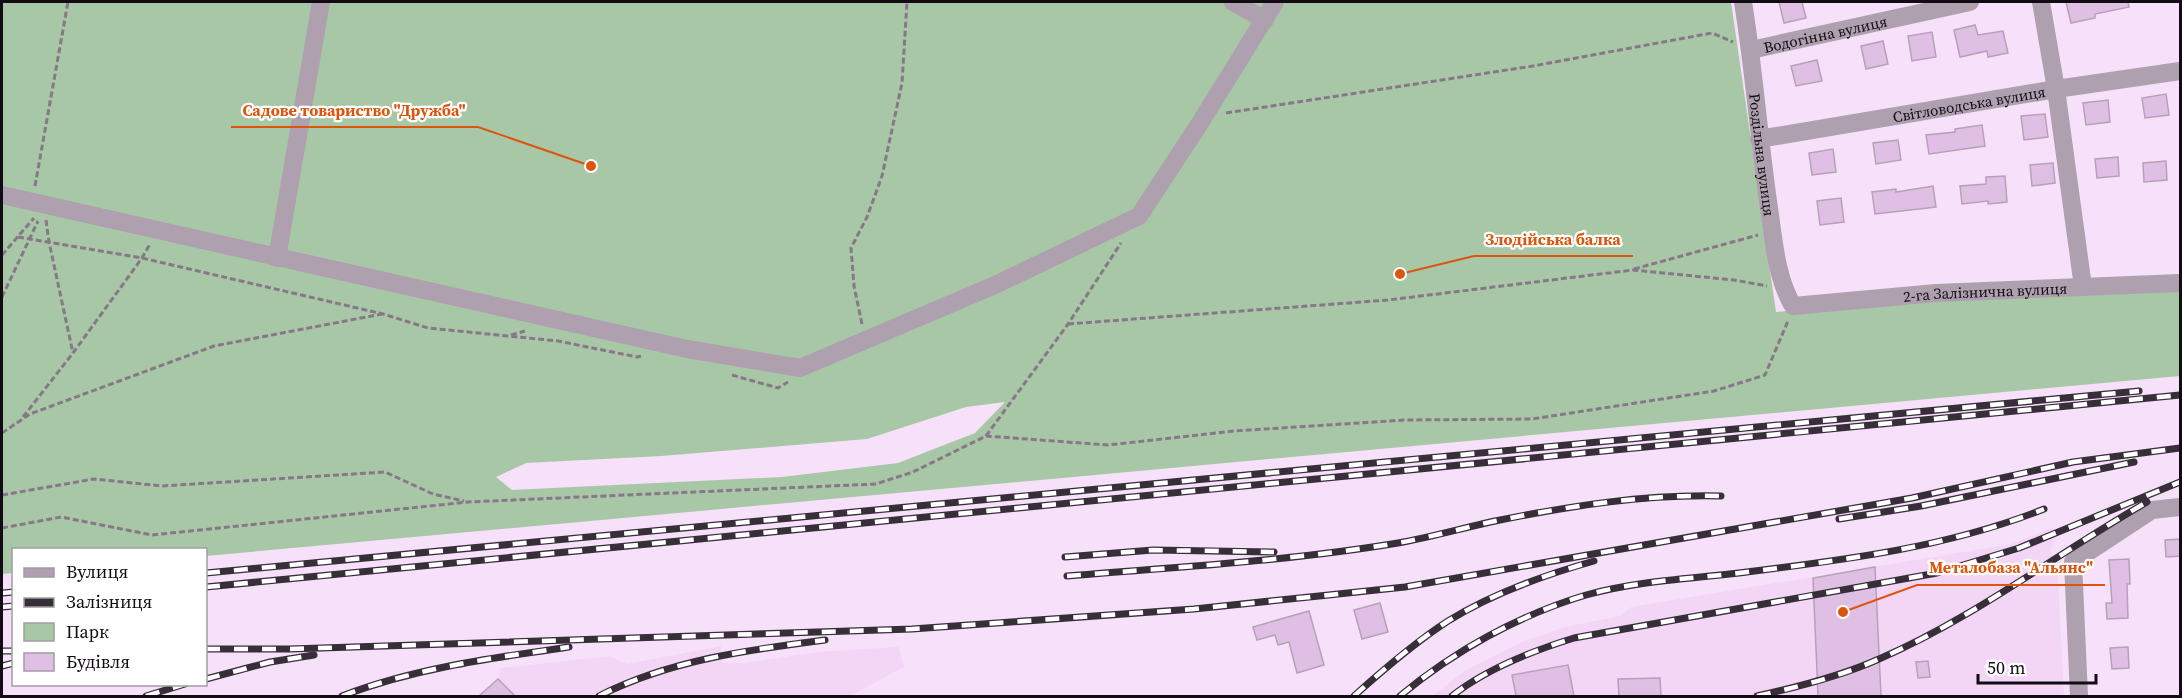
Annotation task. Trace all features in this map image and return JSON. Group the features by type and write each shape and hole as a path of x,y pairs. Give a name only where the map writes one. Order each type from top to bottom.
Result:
{"street":[{"path":"277,258 321,2"},
{"path":"1233,2 1265,20"},
{"path":"2,195 687,350 800,368 995,285 1139,216 1275,2"},
{"name":"Роздільна вулиця","path":"1743,2 1751,50 1759,139 1772,231 1783,289 1793,306"},
{"name":"Водогінна вулиця","path":"1751,50 1970,2"},
{"path":"2041,2 2056,89 2083,287"},
{"name":"Світловодська вулиця","path":"1759,139 2056,89 2181,71"},
{"name":"2-га Залізнична вулиця","path":"1793,306 1936,293 2181,283"},
{"path":"2079,696 2073,562 2152,510 2181,507"}],"path":[{"path":"2,297 29,239 38,204 68,2"},
{"path":"866,340 854,286 851,248 867,217 882,176 902,82 907,2"},
{"path":"1200,123 1227,112 1533,66 1712,33 1751,50"},
{"path":"2,255 18,237 38,204"},
{"path":"38,204 73,353"},
{"path":"2,528 62,517 152,535 468,502 876,484 913,472 986,436 1068,324 1139,216"},
{"path":"20,421 142,258 156,231"},
{"path":"1068,324 1388,300 1633,270 1772,231"},
{"path":"18,237 142,258 384,314 428,328 558,340 637,357 645,355"},
{"path":"1633,270 1734,280 1783,289"},
{"path":"986,436 1108,445 1234,432 1405,420 1532,419 1714,391 1765,375 1785,331 1793,306"},
{"path":"2,433 30,414 214,345 384,314"},
{"path":"2,495 94,479 162,486 385,472 433,494 468,502"}],"shaded area":[{"path":"2053,527 2057,537 2050,551 2055,560 2058,580 2064,696 1432,696 1466,670 1522,642 1565,627 1620,616 1631,607 2012,544"},
{"path":"721,646 722,663 744,663 819,652 899,647 904,667 850,696 479,696 498,679 500,668 610,656 627,664"}],"green space":[{"path":"2,2 1731,2 1776,312 1921,301 2180,291 2180,376 207,556 207,548 12,548 12,573 2,574","holes":["1005,402 975,433 898,463 782,477 512,490 496,477 526,463 661,456 867,439 966,407"]}],"building":[{"path":"1779,2 1802,2 1806,18 1784,23"},
{"path":"2066,2 2128,2 2129,7 2095,14 2095,18 2071,23"},
{"path":"1975,25 1978,35 2003,31 2008,53 1988,57 1987,51 1960,57 1954,30"},
{"path":"1932,32 1936,57 1912,61 1908,36"},
{"path":"1883,41 1888,64 1866,69 1861,46"},
{"path":"1817,60 1822,81 1796,86 1791,66"},
{"path":"2166,94 2169,115 2145,118 2142,98"},
{"path":"2108,100 2110,122 2086,125 2083,103"},
{"path":"2045,114 2048,137 2024,140 2021,116"},
{"path":"1982,125 1985,146 1929,154 1926,135 1955,132 1955,129"},
{"path":"1898,140 1901,160 1876,164 1873,143"},
{"path":"1833,149 1836,172 1812,175 1809,153"},
{"path":"2118,157 2119,176 2097,178 2095,159"},
{"path":"2166,161 2167,180 2144,182 2143,163"},
{"path":"2053,163 2055,183 2032,186 2030,165"},
{"path":"2005,176 2007,202 1988,204 1988,201 1962,204 1960,186 1986,184 1986,177"},
{"path":"1933,186 1936,207 1875,214 1872,192 1896,189 1896,192"},
{"path":"1841,198 1844,222 1820,225 1817,201"},
{"path":"2181,539 2181,556 2166,557 2165,540"},
{"path":"2129,559 2128,618 2107,619 2106,603 2112,603 2109,560"},
{"path":"1875,567 1881,696 1818,696 1813,578"},
{"path":"1380,603 1388,632 1362,639 1354,610"},
{"path":"1309,611 1324,665 1297,673 1289,642 1278,645 1275,635 1257,640 1253,627"},
{"path":"2128,647 2129,668 2112,669 2110,648"},
{"path":"1928,661 1930,677 1918,678 1916,662"},
{"path":"1568,665 1574,696 1516,696 1512,675"},
{"path":"1660,678 1661,696 1619,696 1618,679"},
{"path":"498,679 515,696 479,696"}],"railway":[{"path":"207,573 2139,391"},
{"path":"207,587 2180,395"},
{"path":"207,649 290,649 912,629 1194,609 1405,587 1912,498 2073,462 2180,448"},
{"path":"1839,519 1921,506 2134,462"},
{"path":"1452,696 1480,677 1510,662 1574,638 1937,573 2019,548 2180,482"},
{"path":"1067,576 1233,563 1357,549 1423,538 1551,510 1636,499 1721,496"},
{"path":"1757,696 1850,671 1914,643 1982,605 2147,502"},
{"path":"1400,696 1442,664 1488,636 1536,613 1586,595 1643,583 1739,573 1894,551 1970,534 2044,509"},
{"path":"1065,557 1153,550 1274,552"},
{"path":"1354,696 1411,647 1465,611 1519,586 1594,561"},
{"path":"2,593 12,592"},
{"path":"2,607 12,606"},
{"path":"599,696 653,673 709,658 825,640"},
{"path":"342,696 426,671 569,647"},
{"path":"2,651 12,651"},
{"path":"207,679 270,662 314,655"},
{"path":"2,666 12,664"},
{"path":"146,696 178,686"}],"place":[{"name":"Садове товариство \"Дружба\"","path":"591,166"},
{"name":"Злодійська балка","path":"1400,274"},
{"name":"Металобаза \"Альянс\"","path":"1843,612"}]}
